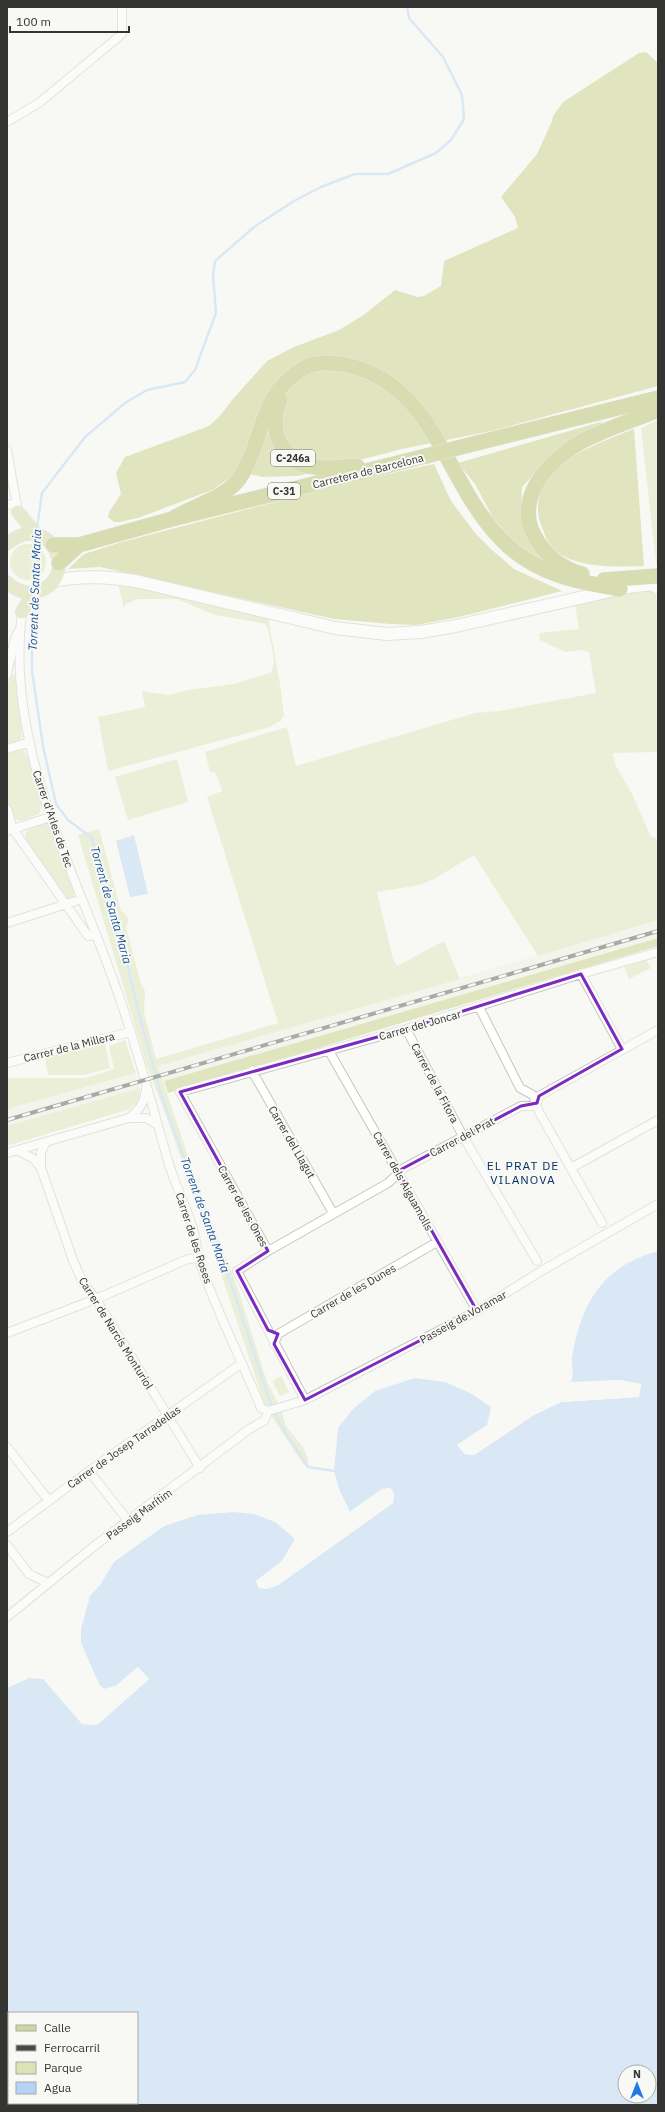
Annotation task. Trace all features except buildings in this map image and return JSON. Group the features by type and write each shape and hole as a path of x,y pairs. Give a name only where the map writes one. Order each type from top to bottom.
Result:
{"highway":[{"path":"172,519 215,498 238,480 251,456 271,399 281,385 305,367 325,364 342,364 364,369 400,391 419,412 439,441 467,494 500,539 516,553 534,565 566,578 624,588"},
{"name":"C-246a","path":"305,367 288,386 279,402 275,416 275,430 281,446 297,462 325,469 396,464"},
{"name":"Carretera de Barcelona","path":"78,545 172,519 658,398"},
{"path":"608,580 579,574 557,563 542,548 531,528 528,512 531,496 540,477 553,463 570,450 592,436 658,410"},
{"name":"C-31","path":"53,544 78,545"},
{"name":"C-31","path":"59,563 78,545"},
{"path":"583,582 658,576"}],"main road":[{"path":"18,509 37,535 53,544 58,553 59,563"},
{"path":"10,541 18,526 18,509"},
{"path":"10,541 22,534 37,535"},
{"name":"C-31","path":"53,581 58,572 59,563"},
{"path":"22,612 37,592 53,581 77,576 105,577 136,581 335,628 387,634 421,632 456,626 624,588 652,584 658,588"},
{"path":"624,588 658,576"},
{"path":"7,582 18,590 37,592"},
{"path":"18,590 22,612"}],"street":[{"path":"7,122 39,103 122,34 122,7"},
{"path":"7,450 18,509"},
{"path":"7,505 12,504 18,509"},
{"name":"Carrer d'Arles de Tec","path":"22,612 20,628 20,671 24,713 39,780 50,817 82,899 130,1032 146,1086"},
{"name":"Carrer d'Arles de Tec","path":"7,671 15,638 20,628"},
{"path":"7,671 20,671"},
{"path":"7,749 30,742"},
{"path":"7,809 10,830 67,904 88,936 95,934"},
{"path":"10,830 50,817"},
{"path":"7,923 82,899"},
{"name":"Carrer del Joncar","path":"180,1092 406,1029 581,974 658,952"},
{"path":"581,974 622,1049"},
{"path":"479,1007 520,1088 533,1095 539,1112 602,1223"},
{"name":"Carrer de la Fitora","path":"406,1029 464,1137 537,1261"},
{"path":"537,1103 539,1096 658,1030"},
{"name":"Carrer de la Millera","path":"7,1063 130,1032"},
{"name":"Carrer dels Aiguamolls","path":"329,1051 477,1311"},
{"name":"Carrer del Llagut","path":"252,1071 333,1213"},
{"path":"129,1118 141,1109 145,1100 146,1086"},
{"name":"Carrer de les Roses","path":"146,1086 170,1167 195,1236 198,1258 231,1343 266,1410"},
{"name":"Carrer de les Ones","path":"180,1092 268,1251 237,1271 274,1344 305,1400"},
{"name":"Carrer del Prat","path":"268,1251 333,1213 388,1184 399,1172 521,1106 532,1106 537,1103"},
{"path":"7,1153 129,1118 146,1118 158,1124"},
{"path":"570,1168 658,1120"},
{"name":"Carrer de Narcís Monturiol","path":"41,1168 41,1152 46,1142"},
{"name":"Carrer de Narcís Monturiol","path":"17,1150 34,1158 41,1168 73,1260 83,1283 96,1299 200,1468"},
{"name":"Passeig de Voramar","path":"266,1410 305,1400 477,1311 542,1270 658,1204"},
{"name":"Carrer de les Dunes","path":"278,1334 437,1242"},
{"path":"7,1333 96,1299 188,1259 198,1258"},
{"path":"268,1330 278,1334 274,1344"},
{"name":"Carrer de Josep Tarradellas","path":"7,1532 88,1471 168,1417 242,1362"},
{"name":"Passeig Marítim","path":"7,1617 48,1582 129,1522 248,1430 265,1420 266,1410"},
{"path":"7,1447 49,1501"},
{"path":"88,1471 129,1522"},
{"path":"7,1545 29,1574 48,1582"}],"highlighted area":[{"path":"581,974 622,1049 539,1096 537,1103 521,1106 398,1171 477,1311 305,1400 274,1344 278,1334 268,1330 237,1271 268,1251 180,1092 406,1029"}],"shaded area":[{"path":"658,920 658,938 164,1081 158,1066"},
{"path":"136,1073 140,1088 7,1126 7,1109"}],"green space":[{"path":"646,52 658,63 658,386 491,431 402,449 298,476 262,477 250,474 231,477 212,490 138,518 114,522 108,517 109,512 121,494 116,473 125,457 209,426 220,416 232,400 267,361 294,347 339,330 365,314 395,290 418,297 424,296 441,286 444,261 518,228 515,217 501,197 537,154 553,116 563,102 639,53"},
{"path":"658,420 658,562 656,562 641,428"},
{"path":"604,421 540,467 522,487 521,517 528,540 549,565 518,547 493,518 475,484 458,463"},
{"path":"634,429 644,566 621,567 595,565 583,563 560,554 548,541 540,522 538,507 539,496 545,481 563,463 574,456 598,443"},
{"path":"434,464 451,501 476,534 491,549 514,569 562,591 459,617 416,625 390,624 334,619 100,567 68,569 84,554 122,542 355,481"},
{"path":"28,544 38,547 43,552 46,562 43,572 38,577 28,580 18,577 13,572 10,562 13,552 18,547"},
{"path":"118,583 268,617 284,716 280,721 270,727 108,771 98,717 145,707 142,691 169,695 188,690 234,684 270,673 274,664 273,651 267,626 262,623 215,615 177,599 138,599 126,604 124,608"},
{"path":"654,587 658,605 658,752 613,753 615,764 633,796 651,837 658,839 658,920 538,956 474,855 434,879 420,885 377,892 393,959 397,966 444,941 460,979 158,1066 199,1189 237,1286 267,1382 279,1405 286,1426 303,1447 308,1458 308,1468 303,1464 266,1408 212,1247 147,1066 78,835 99,829 121,910 129,921 126,927 141,984 145,991 144,1012 156,1059 278,1023 207,797 222,791 216,773 210,772 205,752 287,727 296,766 475,713 499,711 596,693 589,652 580,650 565,652 540,640 539,633 579,629 575,605"},
{"path":"13,674 17,677 22,736 20,740 7,745 7,685 10,676"},
{"path":"23,750 27,755 43,804 39,814 21,821 12,818 7,802 7,752"},
{"path":"177,759 188,802 128,820 115,777"},
{"path":"46,822 49,824 76,893 71,899 66,899 25,841 26,831"},
{"path":"658,938 658,946 168,1093 164,1081"},
{"path":"646,960 651,968 629,979 624,967"},
{"path":"125,1040 136,1073 7,1109 7,1078 86,1078 114,1069 109,1046"},
{"path":"105,1044 110,1068 84,1075 48,1075 45,1058"},
{"path":"140,1088 139,1100 130,1109 7,1146 7,1126"},
{"path":"281,1376 289,1392 280,1396 272,1381"}],"water":[{"path":"134,835 148,894 130,897 116,841"},
{"path":"658,1251 658,2105 7,2105 7,1688 29,1678 43,1679 82,1724 97,1725 149,1679 138,1667 117,1685 104,1689 99,1684 81,1643 81,1629 90,1596 100,1585 114,1562 164,1526 198,1515 234,1512 254,1514 275,1522 295,1539 282,1561 256,1581 259,1588 267,1589 278,1585 393,1503 394,1493 390,1488 382,1489 350,1512 339,1489 334,1471 338,1428 353,1409 375,1391 415,1378 445,1382 472,1394 491,1407 487,1425 457,1445 465,1454 474,1455 534,1415 561,1402 639,1397 641,1384 619,1380 571,1382 573,1374 572,1356 577,1333 583,1316 590,1301 610,1276 623,1266"}],"pier":[{"path":"619,1380 641,1384 639,1397 561,1402 534,1415 474,1455 465,1454 457,1445 490,1424 480,1434 460,1446 466,1452 474,1453 533,1413 561,1400 638,1395 639,1386 619,1382 570,1384"},
{"path":"390,1488 394,1493 393,1503 278,1585 267,1589 259,1588 256,1581 282,1561 295,1539 297,1540 284,1562 258,1581 261,1586 267,1587 277,1583 392,1502 392,1494 389,1490 383,1491 368,1503 351,1513 348,1513 382,1489"},
{"path":"138,1667 149,1679 97,1725 83,1724 42,1677 83,1722 96,1723 146,1679 138,1670 118,1687 103,1690 117,1685"}],"waterway":[{"name":"Torrent de Santa Maria","path":"37,528 42,493 85,437 125,403 147,390 185,382 195,370 216,313 213,276 215,261 254,227 294,201 321,187 355,174 388,174 436,153 451,140 464,119 462,95 443,57 409,18 407,7"},
{"name":"Torrent de Santa Maria","path":"37,539 37,586"},
{"name":"Torrent de Santa Maria","path":"37,597 32,639 32,670 43,746 56,804 68,820 92,838 123,946 138,1010 162,1098 234,1292 269,1399 280,1424 308,1467 334,1471"}],"railway":[{"path":"7,1120 658,931"}],"district":[{"name":"EL PRAT DE VILANOVA","path":"523,1173"}]}
